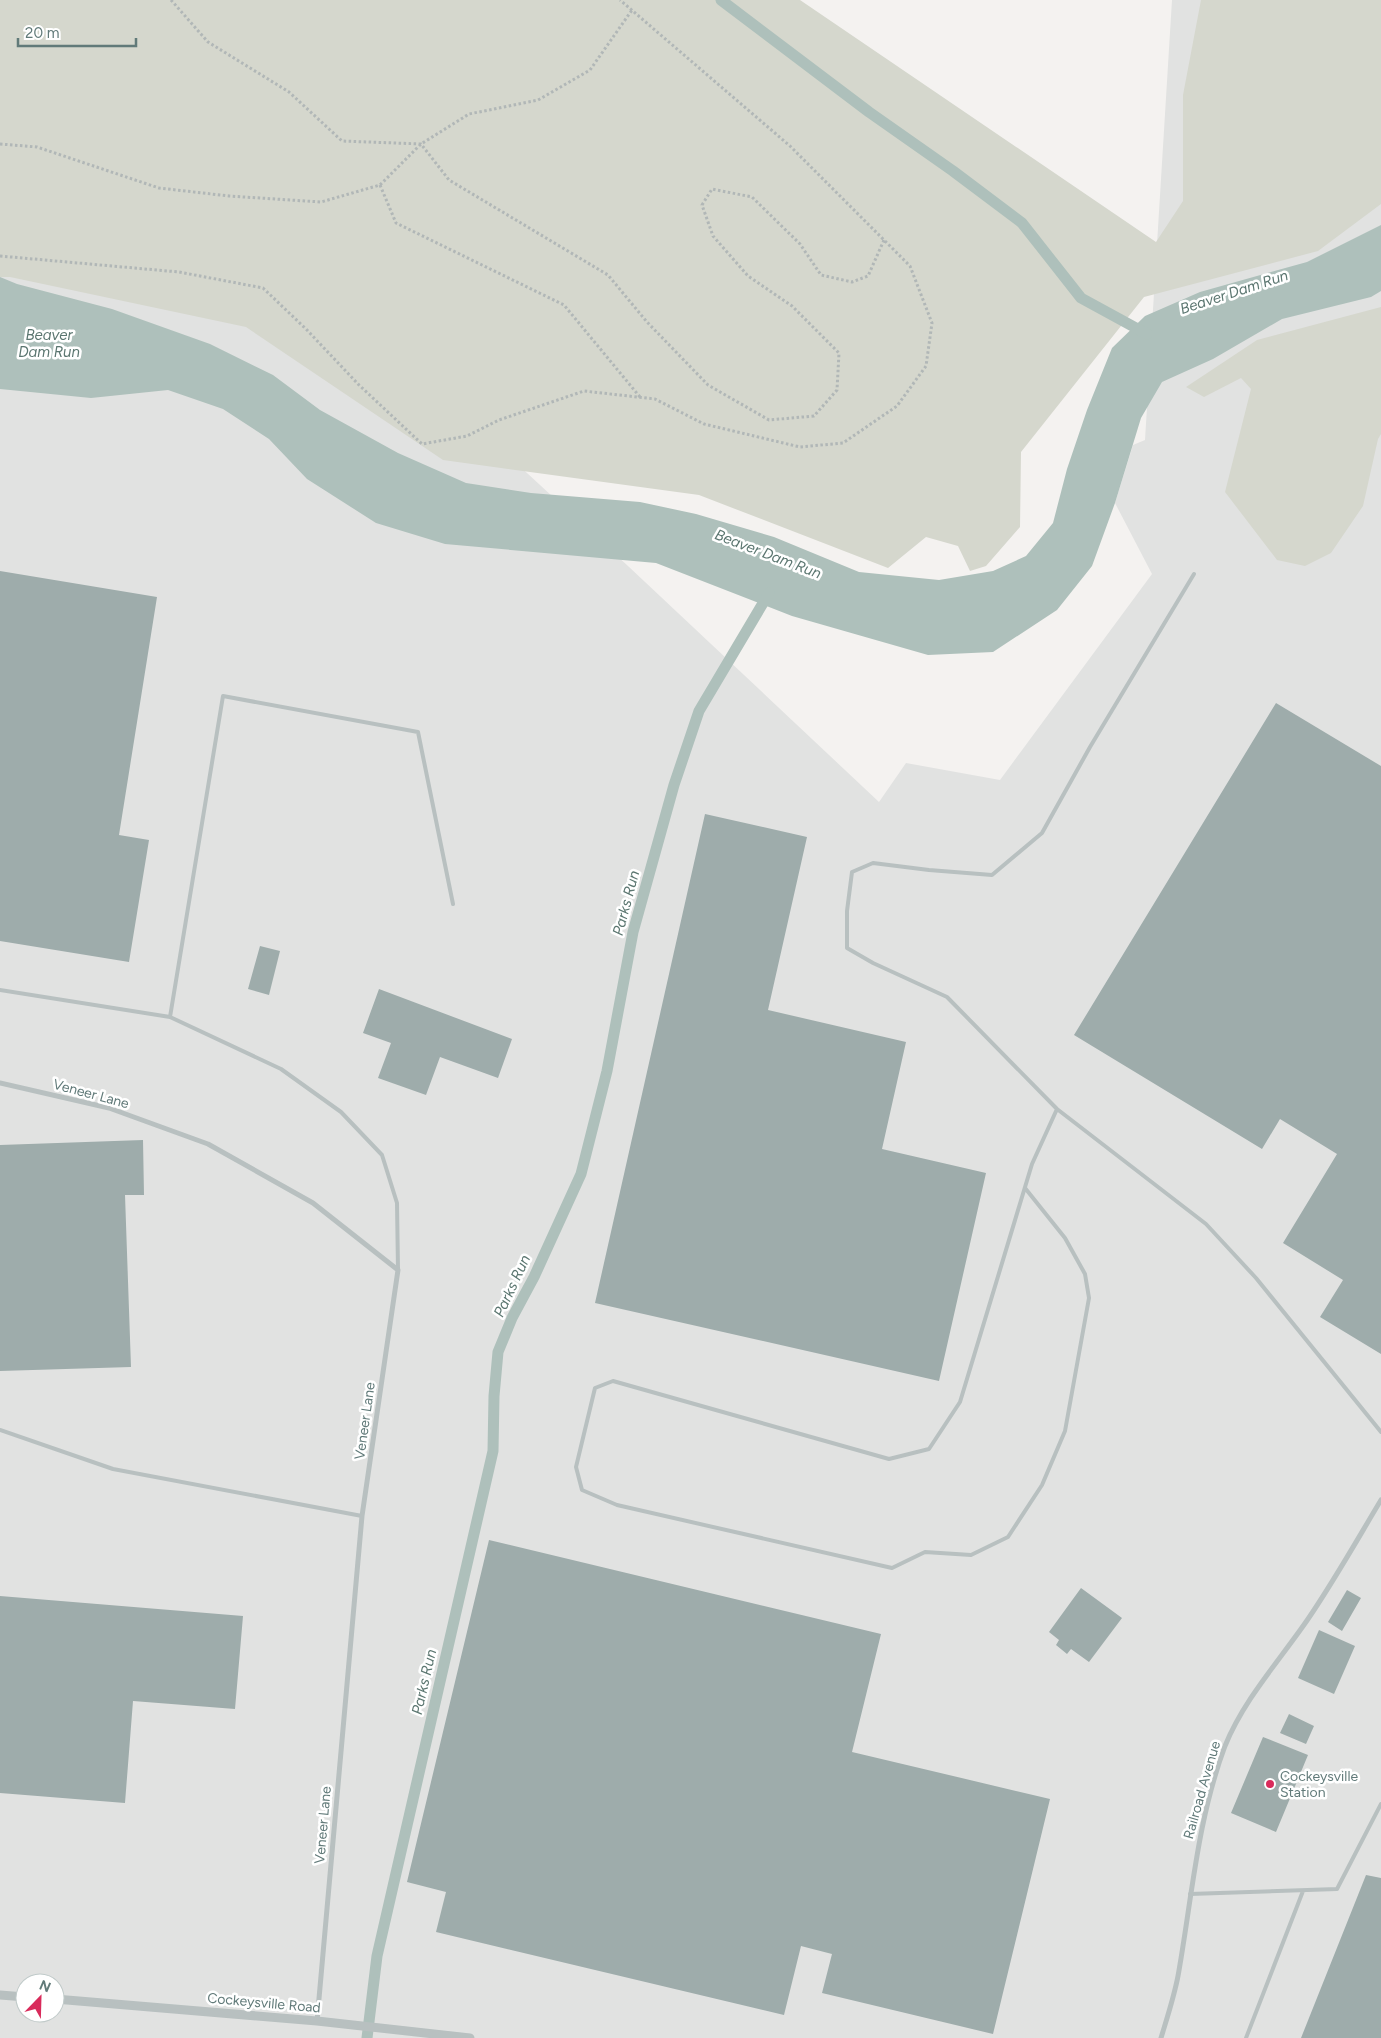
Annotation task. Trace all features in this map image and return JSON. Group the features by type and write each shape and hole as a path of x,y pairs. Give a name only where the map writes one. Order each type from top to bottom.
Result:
{"street":[{"name":"Veneer Lane","path":"0,1083 110,1108 208,1144 314,1203 398,1270 362,1516 317,2021"},
{"name":"Railroad Avenue","path":"1161,2038 1178,1978 1190,1894 1204,1817 1226,1745 1245,1708 1272,1666 1313,1612 1381,1500"},
{"path":"0,1995 15,1996"},
{"name":"Cockeysville Road","path":"65,2000 354,2024 470,2038"}],"lane":[{"path":"1194,574 1090,747 1042,832 992,875 873,863 852,872 847,911 847,948 947,997 1057,1109 1206,1224 1256,1278 1381,1432"},
{"path":"170,1016 223,696 418,732 453,904"},
{"path":"0,990 170,1016 281,1069 341,1112 382,1155 397,1203 398,1270"},
{"path":"1024,1188 1065,1238 1085,1274 1089,1298 1065,1431 1042,1485 1008,1537 970,1555 925,1552 892,1568 616,1505 582,1490 576,1467 595,1388 613,1381 889,1459 929,1449 960,1402 1024,1188 1032,1164 1057,1109"},
{"path":"0,1430 113,1469 362,1516"},
{"path":"1190,1894 1338,1889 1381,1804"},
{"path":"1246,2038 1303,1891"}],"path":[{"path":"171,0 208,42 289,92 342,140 421,144 449,180 608,274 647,322 708,385 769,420 814,416 837,390 839,353 792,306 748,276 713,236 702,205 712,189 752,197 800,244 821,275 852,282 868,276 884,240"},
{"path":"0,256 179,272 263,288 306,329 359,385 422,444 467,436 499,420 584,391 654,399 704,424 800,447 843,443 897,406 926,366 932,323 910,266 790,146 620,0"},
{"path":"0,144 37,147 159,188 229,196 321,202 380,185 421,144 469,114 538,100 590,70 632,10"},
{"path":"380,185 396,223 564,305 640,397"}],"shaded area":[{"path":"0,0 63,46 628,566 879,802 906,763 1000,780 1152,574 1115,503 1133,445 1145,440 1172,0 1381,0 1381,2038 0,2038"},
{"path":"0,0 800,0 1156,242 1183,201 1183,95 1201,0 1381,0 1381,204 1318,251 1144,297 1021,452 1020,527 986,566 970,571 958,546 926,537 888,568 699,495 443,460 246,327 10,277 0,277"},
{"path":"1381,307 1381,434 1378,439 1363,506 1331,553 1305,566 1277,560 1225,492 1251,389 1241,378 1204,397 1186,387 1257,340"}],"water":[{"name":"Beaver Dam Run","path":"1381,225 1381,291 1371,297 1282,319 1213,359 1162,382 1141,418 1115,503 1092,566 1057,610 993,652 928,655 792,616 656,563 445,544 376,523 307,479 269,439 223,409 168,390 91,398 0,389 0,277 17,284 112,309 210,344 273,375 320,410 398,453 466,483 531,493 640,502 696,514 774,537 859,572 939,580 993,571 1026,556 1053,523 1067,469 1087,410 1112,348 1145,316 1200,292 1307,262"}],"building":[{"path":"0,571 157,597 119,835 149,840 129,962 0,941"},
{"path":"1276,703 1381,766 1381,1354 1320,1317 1343,1280 1283,1243 1337,1154 1280,1119 1262,1149 1074,1035"},
{"path":"705,814 807,837 768,1010 906,1042 882,1149 986,1173 939,1381 595,1303"},
{"path":"260,946 280,951 269,995 248,989"},
{"path":"379,989 512,1039 498,1078 440,1057 426,1095 378,1078 391,1043 363,1033"},
{"path":"143,1140 144,1195 125,1195 131,1367 0,1371 0,1145"},
{"path":"489,1540 881,1634 852,1752 1050,1799 993,2034 822,1993 832,1954 801,1946 784,2015 436,1932 446,1892 407,1882"},
{"path":"1081,1588 1122,1618 1089,1662 1071,1649 1067,1654 1056,1645 1059,1640 1049,1632"},
{"path":"1347,1590 1361,1598 1342,1631 1328,1622"},
{"path":"0,1596 243,1616 235,1709 133,1701 125,1803 0,1793"},
{"path":"1319,1630 1355,1646 1334,1694 1298,1678"},
{"path":"1289,1714 1314,1726 1306,1744 1280,1733"},
{"name":"Cockeysville Station","path":"1263,1737 1308,1755 1276,1832 1231,1813"},
{"path":"1366,1875 1381,1878 1381,2038 1301,2038"}],"waterway":[{"path":"721,0 869,112 953,171 1022,223 1081,298 1147,334"},
{"name":"Parks Run","path":"367,2038 377,1956 493,1451 494,1396 498,1352 512,1318 534,1277 581,1174 607,1071 633,932 674,785 699,711 769,593"}],"place":[{"name":"Cockeysville Station","path":"1270,1784"}]}
